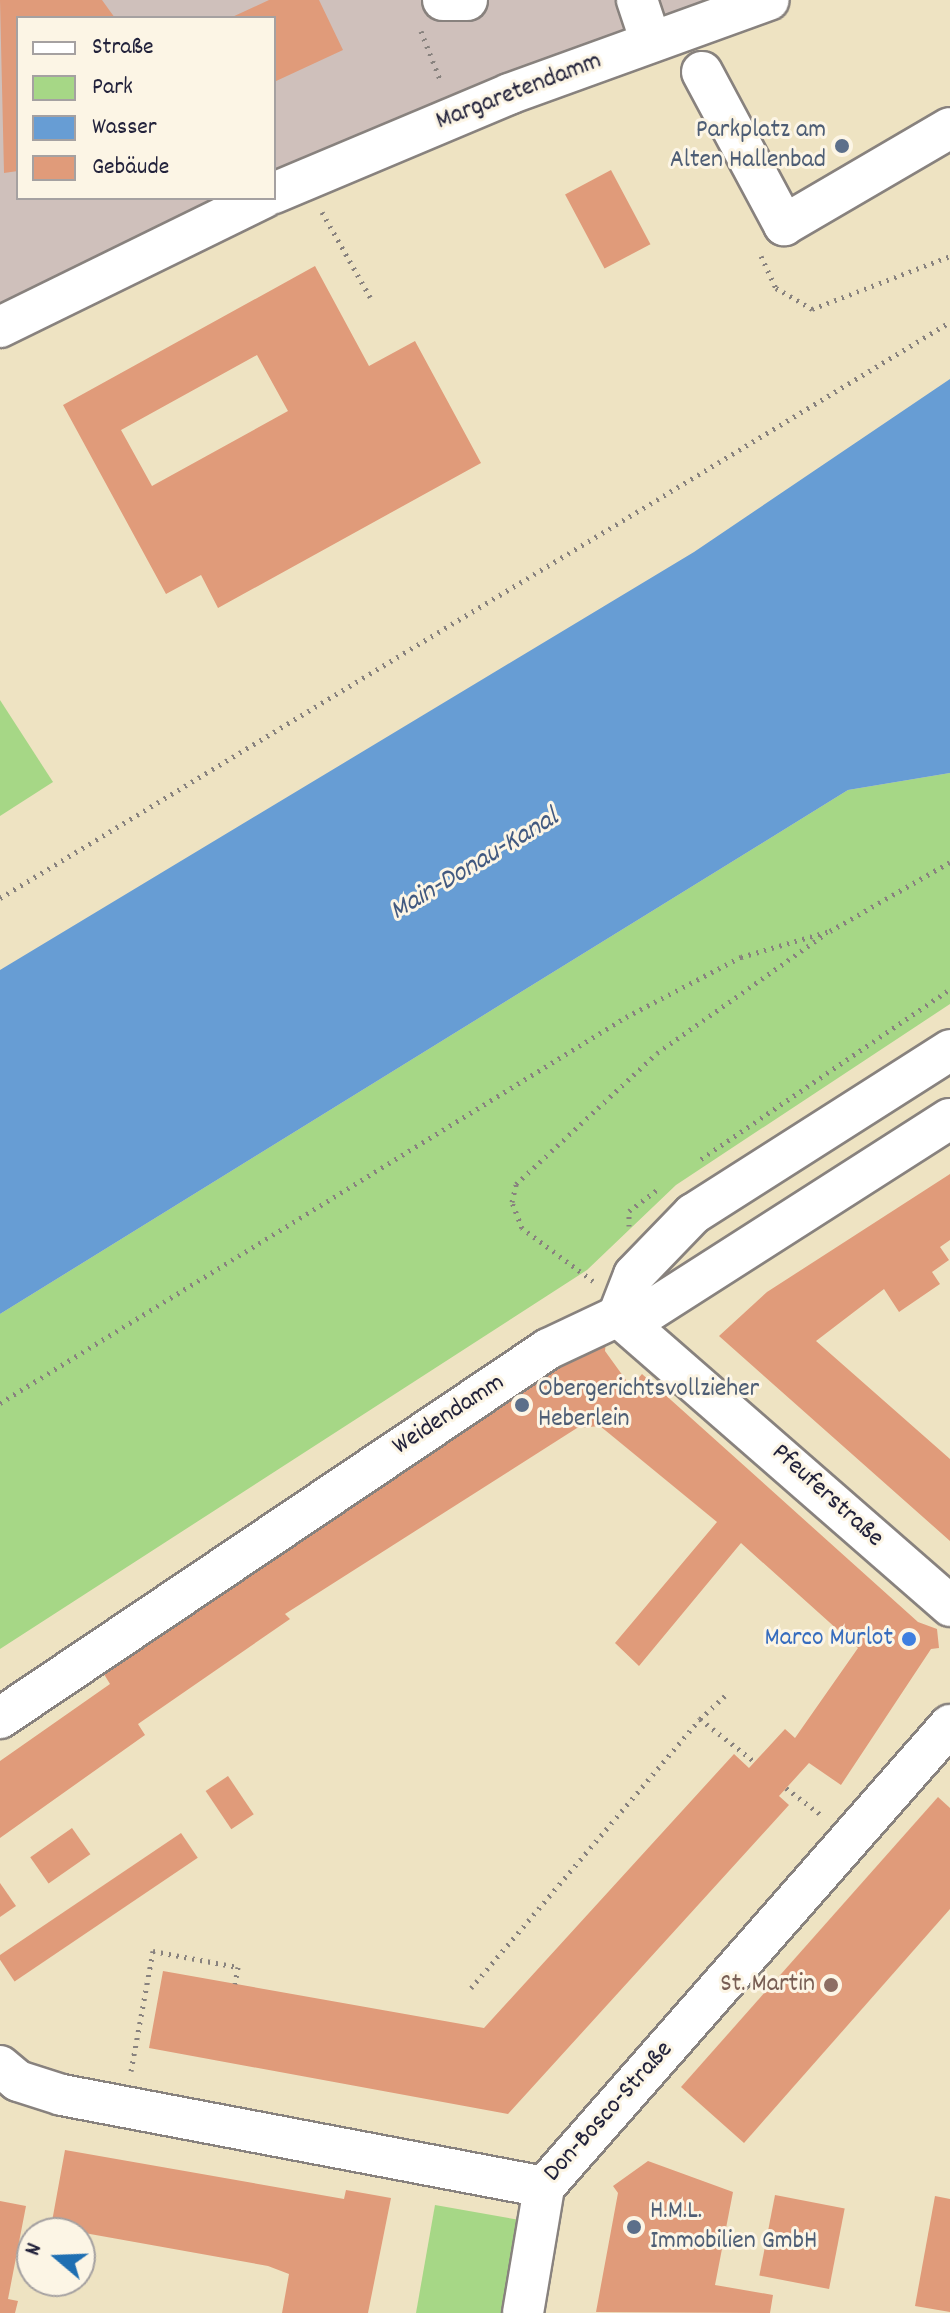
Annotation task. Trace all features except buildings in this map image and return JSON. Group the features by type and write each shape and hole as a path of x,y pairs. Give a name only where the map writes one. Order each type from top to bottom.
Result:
{"street":[{"path":"431,14 467,0"},
{"path":"637,0 651,42"},
{"name":"Margaretendamm","path":"276,192 651,42 768,0"},
{"path":"702,72 784,225 950,128"},
{"path":"0,327 259,200"},
{"path":"624,1314 634,1275 693,1214 950,1050"},
{"name":"Weidendamm","path":"0,1718 548,1349 624,1314 950,1119"},
{"name":"Pfeuferstraße","path":"624,1314 950,1606"},
{"name":"Don-Bosco-Straße","path":"0,2066 18,2081 124,2107 544,2187 950,1725"},
{"path":"523,2313 544,2187"}],"path":[{"path":"431,14 432,60"},
{"path":"324,215 370,297"},
{"path":"0,898 950,322"},
{"path":"624,1314 522,1228 512,1202 516,1184 657,1053 830,931 950,862"},
{"path":"0,1403 626,1017 741,957 830,931"},
{"path":"471,1988 700,1719 726,1695"},
{"path":"700,1719 755,1762"},
{"path":"124,2107 153,1951 238,1967 235,1984"}],"shaded area":[{"path":"0,0 704,0 276,177 276,16 16,16 16,200 227,200 0,313"}],"green space":[{"path":"0,700 53,782 0,816"},
{"path":"950,773 950,1004 676,1185 587,1270 0,1649 0,1314 848,790"},
{"path":"435,2205 520,2220 503,2313 416,2313"}],"water":[{"name":"Main-Donau-Kanal","path":"950,379 950,773 848,790 0,1314 0,970 694,552"}],"place":[{"name":"Parkplatz am Alten Hallenbad","path":"842,146"},
{"name":"Obergerichtsvollzieher Heberlein","path":"522,1405"},
{"name":"Marco Murlot","path":"909,1639"},
{"name":"St. Martin","path":"831,1985"},
{"name":"H.M.L. Immobilien GmbH","path":"634,2227"}]}
